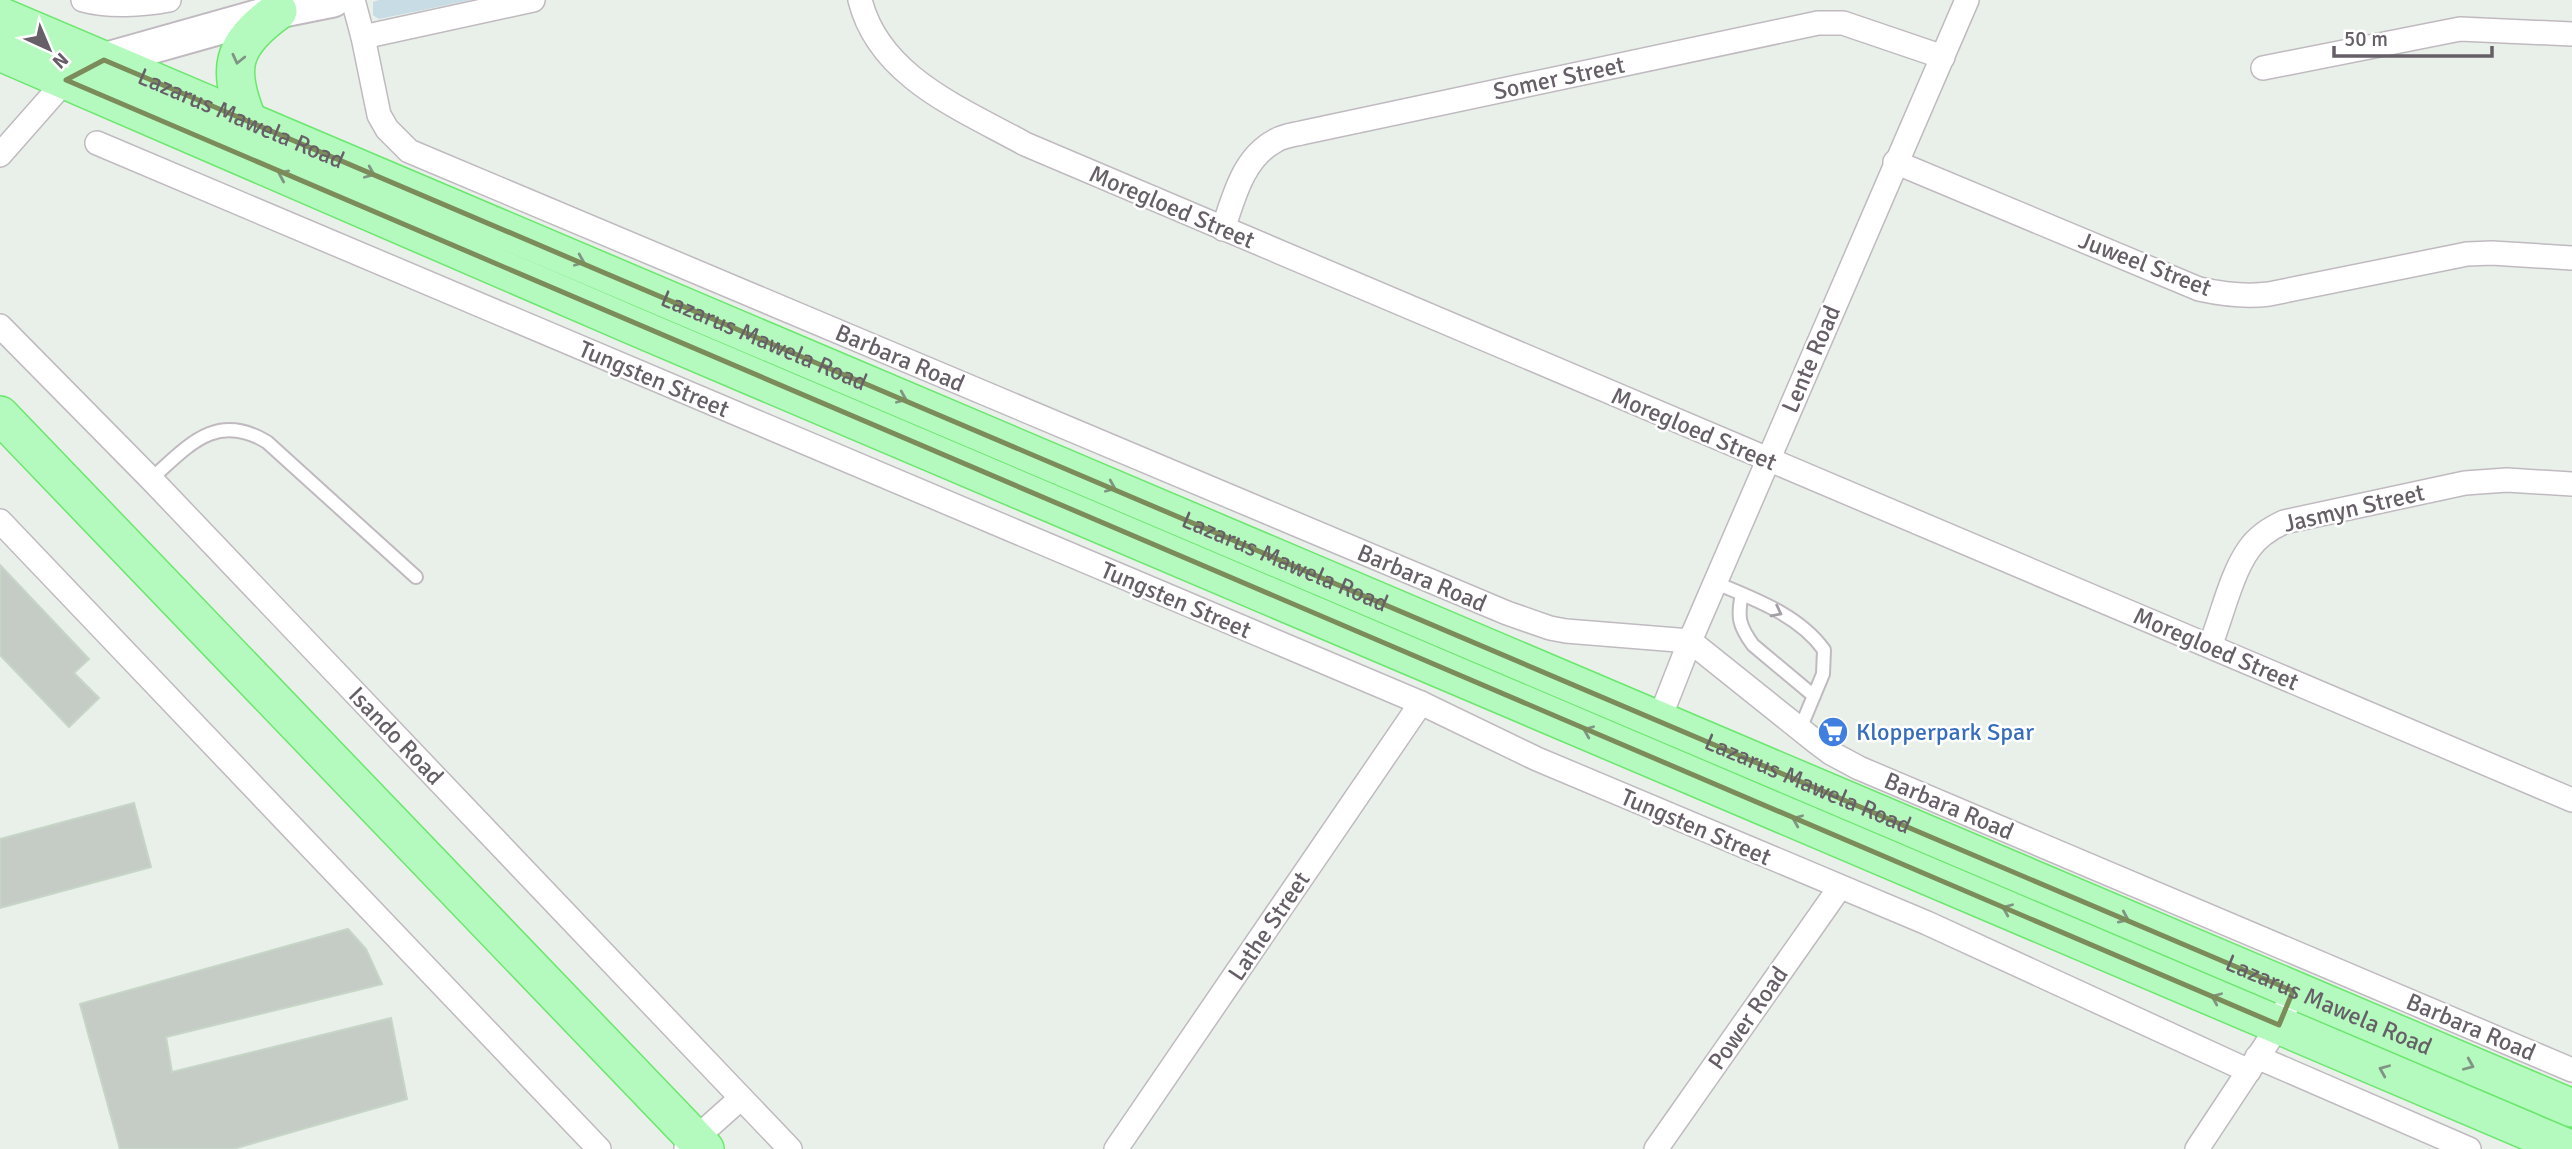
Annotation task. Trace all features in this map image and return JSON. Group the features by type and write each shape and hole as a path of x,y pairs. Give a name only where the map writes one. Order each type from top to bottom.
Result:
{"main road":[{"path":"66,80 104,60 278,11 333,0"},
{"path":"248,121 236,82 237,57 251,34 278,11"},
{"name":"Lazarus Mawela Road","path":"0,16 2572,1108"},
{"name":"Lazarus Mawela Road","path":"0,52 434,240 2570,1149"},
{"path":"0,415 695,1146"},
{"path":"1659,720 1675,745 1687,757 1756,803"}],"street":[{"path":"83,0 123,4 169,0"},
{"name":"Barbara Road","path":"353,0 379,115 387,129 410,151 1507,612 1566,631 1690,641 1830,753 1858,768 2572,1070"},
{"path":"363,37 533,0"},
{"name":"Moregloed Street","path":"860,0 869,26 892,61 914,79 961,109 1025,144 2572,800"},
{"name":"Lente Road","path":"1659,720 1690,641 1967,0"},
{"name":"Somer Street","path":"1223,229 1248,165 1274,141 1301,133 1818,23 1843,23 1943,57"},
{"path":"2263,68 2460,29 2572,34"},
{"path":"0,155 66,80"},
{"name":"Tungsten Street","path":"97,143 1421,703 1537,760 1927,923 2253,1064 2469,1149"},
{"name":"Juweel Street","path":"1895,162 2214,293 2269,295 2467,254 2572,258"},
{"name":"Isando Road","path":"0,326 151,479 790,1149"},
{"name":"Jasmyn Street","path":"2210,646 2236,575 2250,547 2261,536 2284,522 2465,483 2507,480 2572,484"},
{"path":"0,522 599,1149"},
{"name":"Lathe Street","path":"1116,1149 1421,703"},
{"name":"Power Road","path":"1656,1149 1840,887"},
{"path":"2197,1149 2279,1025 2293,991"},
{"path":"695,1146 741,1098"}],"lane":[{"path":"151,479 186,448 208,434 233,428 250,432 267,442 416,578"},
{"path":"1716,583 1791,619 1808,631 1824,650 1823,674 1800,729"},
{"path":"1742,594 1738,612 1746,636 1753,645 1814,696"}],"highlighted area":[{"path":"104,60 2293,991 2279,1025 66,80"}],"shaded area":[{"path":"471,0 379,19 373,15 373,2"}],"building":[{"path":"0,565 89,659 74,673 99,698 69,727 0,655"},
{"path":"134,803 151,867 0,908 0,839"},
{"path":"348,929 366,949 382,984 166,1037 172,1072 391,1018 407,1099 233,1149 120,1149 80,1004"}],"place":[{"name":"Klopperpark Spar","path":"1833,732"}]}
